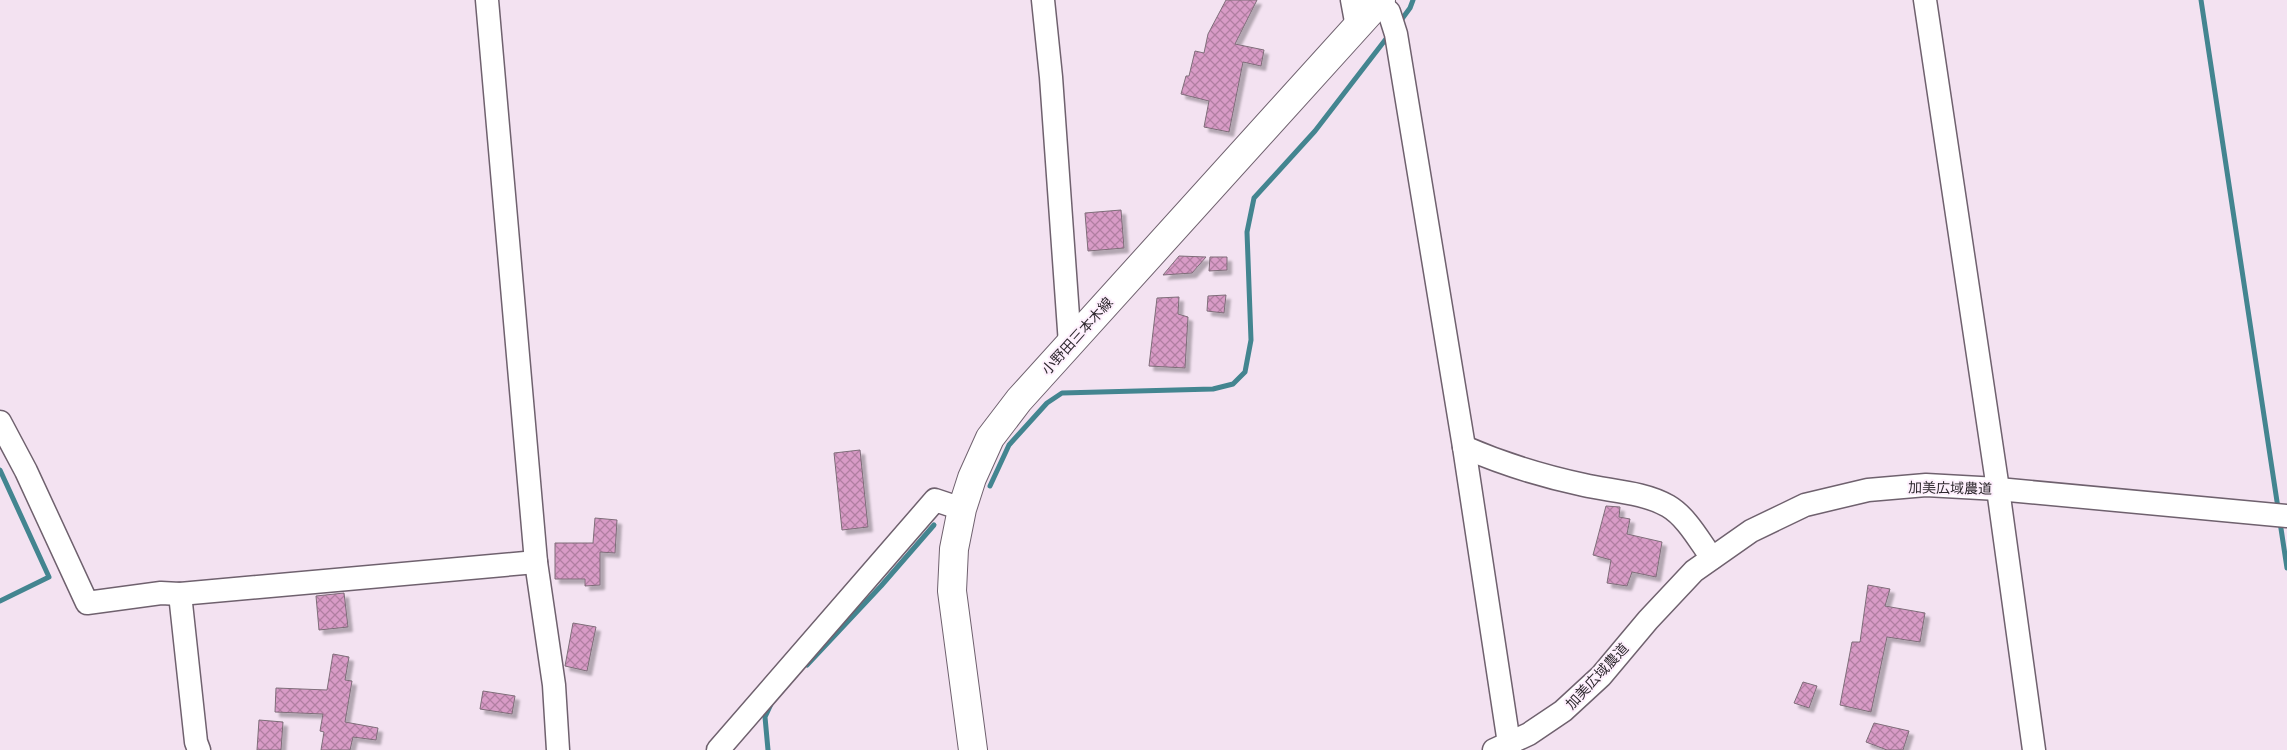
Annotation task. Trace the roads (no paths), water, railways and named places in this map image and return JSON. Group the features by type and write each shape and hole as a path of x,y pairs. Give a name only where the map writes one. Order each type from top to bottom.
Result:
{"main road":[{"name":"小野田三本木線","path":"973,750 952,591 954,549 962,509 972,478 990,438 1019,400 1380,1"}],"street":[{"path":"487,0 536,562 554,685 558,750"},
{"path":"1044,0 1070,344"},
{"path":"1352,0 1357,27"},
{"path":"1925,0 1998,489 2034,750"},
{"path":"1380,1 1389,12 1396,34 1464,447 1505,748"},
{"path":"0,422 26,471 87,602 536,562"},
{"path":"1464,447 1504,465 1582,485 1640,496 1668,506 1682,518 1712,558"},
{"name":"加美広域農道","path":"1505,748 1563,712 1601,676 1648,620 1694,571 1751,531 1805,505 1859,492 1926,485 1998,489 2280,515"},
{"path":"718,750 935,500 962,509"},
{"path":"180,594 196,742 199,750"}],"waterway":[{"path":"1399,23 1410,8 1413,0"},
{"path":"2201,0 2278,508"},
{"path":"990,486 1009,445 1047,403 1062,393 1213,389 1233,384 1245,372 1251,340 1247,232 1254,198 1315,131 1389,35"},
{"path":"0,470 49,577 0,601"},
{"path":"2280,522 2287,568"},
{"path":"807,665 881,586 934,525"},
{"path":"768,750 765,717 772,702"}]}
